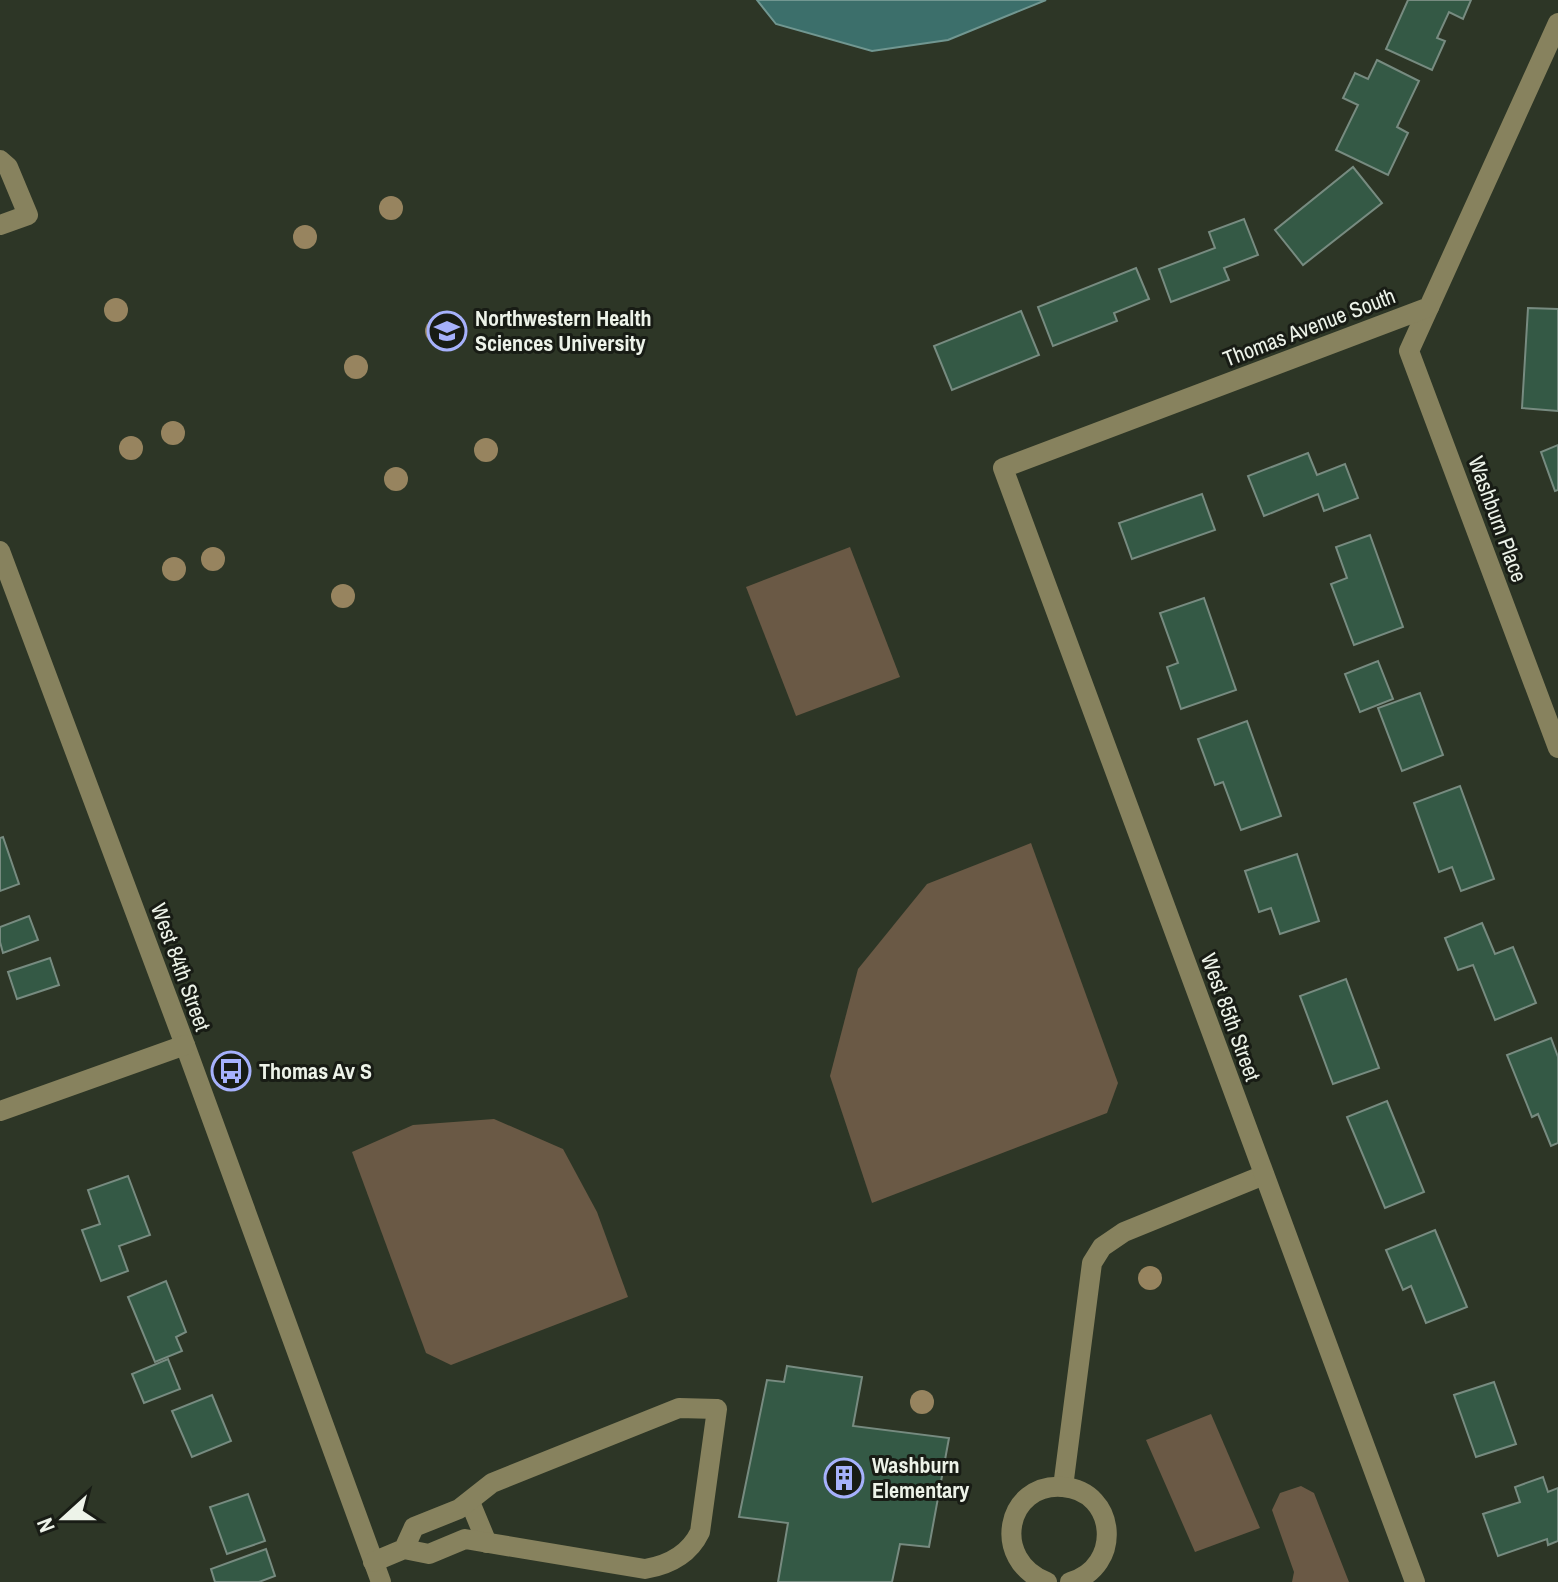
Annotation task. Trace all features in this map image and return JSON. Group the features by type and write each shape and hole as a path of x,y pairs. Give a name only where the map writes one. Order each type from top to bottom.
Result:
{"street":[{"name":"Thomas Avenue South","path":"1003,468 1429,307 1558,23"},
{"path":"0,160 8,167 28,215 0,225"},
{"name":"Washburn Place","path":"1429,307 1409,351 1558,748"},
{"name":"West 85th Street","path":"1003,468 1415,1582"},
{"name":"West 84th Street","path":"0,551 381,1582"},
{"path":"0,1111 185,1045"},
{"path":"1063,1487 1092,1263 1102,1247 1124,1232 1264,1175"},
{"path":"373,1562 404,1549 429,1554 465,1539 645,1569 659,1567 682,1556 700,1532 717,1409 679,1408 492,1483 470,1502 414,1527 404,1549"},
{"path":"1047,1582 1023,1567 1015,1555 1011,1538 1013,1522 1020,1507 1031,1495 1046,1488 1063,1487 1079,1491 1093,1500 1107,1528 1107,1544 1102,1558 1092,1571 1070,1582"},
{"path":"470,1502 487,1543"}],"shaded area":[{"path":"850,547 900,677 796,716 746,587"},
{"path":"1031,843 1118,1083 1107,1113 872,1203 830,1076 858,969 927,884"},
{"path":"494,1119 563,1149 597,1212 628,1297 451,1365 426,1353 352,1152 413,1125"},
{"path":"1211,1414 1260,1528 1195,1552 1146,1440"},
{"path":"1301,1486 1314,1493 1349,1582 1292,1582 1294,1572 1272,1510 1280,1493"}],"water":[{"path":"757,0 1046,0 948,40 872,51 776,24"}],"building":[{"path":"1408,0 1471,0 1463,19 1449,12 1437,38 1445,41 1432,70 1386,49"},
{"path":"1377,60 1419,81 1397,127 1408,133 1388,175 1336,150 1358,105 1343,98 1355,73 1368,79"},
{"path":"1353,167 1382,203 1303,265 1275,230"},
{"path":"1244,219 1258,255 1224,268 1229,280 1171,302 1159,269 1215,248 1209,232"},
{"path":"1136,268 1149,299 1114,313 1117,321 1053,346 1038,307"},
{"path":"1528,308 1558,309 1558,411 1522,408"},
{"path":"1021,311 1039,355 952,390 934,346"},
{"path":"1558,445 1558,490 1555,491 1541,452"},
{"path":"1308,453 1317,475 1345,464 1358,498 1324,511 1318,494 1264,516 1248,476"},
{"path":"1202,494 1215,530 1132,559 1119,523"},
{"path":"1370,535 1403,627 1354,645 1331,584 1347,578 1336,547"},
{"path":"1204,598 1236,690 1181,709 1167,667 1178,663 1160,613"},
{"path":"1378,661 1393,699 1360,712 1345,674"},
{"path":"1420,693 1443,755 1402,771 1378,708"},
{"path":"1247,721 1281,816 1241,830 1223,782 1215,785 1198,739"},
{"path":"1460,786 1494,879 1461,891 1452,867 1439,872 1414,803"},
{"path":"3,837 19,884 0,891 0,838"},
{"path":"1297,854 1319,921 1280,934 1271,908 1259,912 1245,871"},
{"path":"29,916 38,940 3,953 0,927"},
{"path":"1482,923 1495,954 1513,947 1536,1003 1495,1020 1473,965 1458,970 1445,938"},
{"path":"50,958 59,985 17,999 8,972"},
{"path":"1346,979 1379,1068 1333,1084 1300,996"},
{"path":"1551,1038 1558,1057 1558,1143 1551,1146 1538,1114 1532,1117 1507,1055"},
{"path":"1387,1101 1424,1192 1385,1208 1347,1117"},
{"path":"128,1176 150,1235 119,1246 128,1271 101,1281 82,1230 100,1224 88,1190"},
{"path":"1435,1230 1467,1307 1426,1323 1411,1286 1403,1290 1386,1250"},
{"path":"166,1281 186,1332 176,1337 182,1351 155,1362 128,1297"},
{"path":"168,1359 180,1389 144,1403 132,1374"},
{"name":"Washburn Elementary","path":"787,1366 862,1377 853,1426 949,1438 929,1547 900,1544 892,1582 778,1582 788,1523 739,1517 767,1380 784,1382"},
{"path":"1494,1382 1516,1444 1476,1457 1454,1395"},
{"path":"212,1395 231,1441 192,1457 172,1411"},
{"path":"1543,1477 1548,1492 1558,1488 1558,1541 1548,1545 1547,1539 1498,1556 1483,1514 1520,1502 1515,1487"},
{"path":"248,1494 265,1541 227,1554 210,1507"},
{"path":"266,1549 275,1576 259,1582 215,1582 211,1569"}],"place":[{"name":"Northwestern Health Sciences University","path":"447,331"},
{"name":"Thomas Av S","path":"231,1071"},
{"name":"Washburn Elementary","path":"844,1478"}]}
